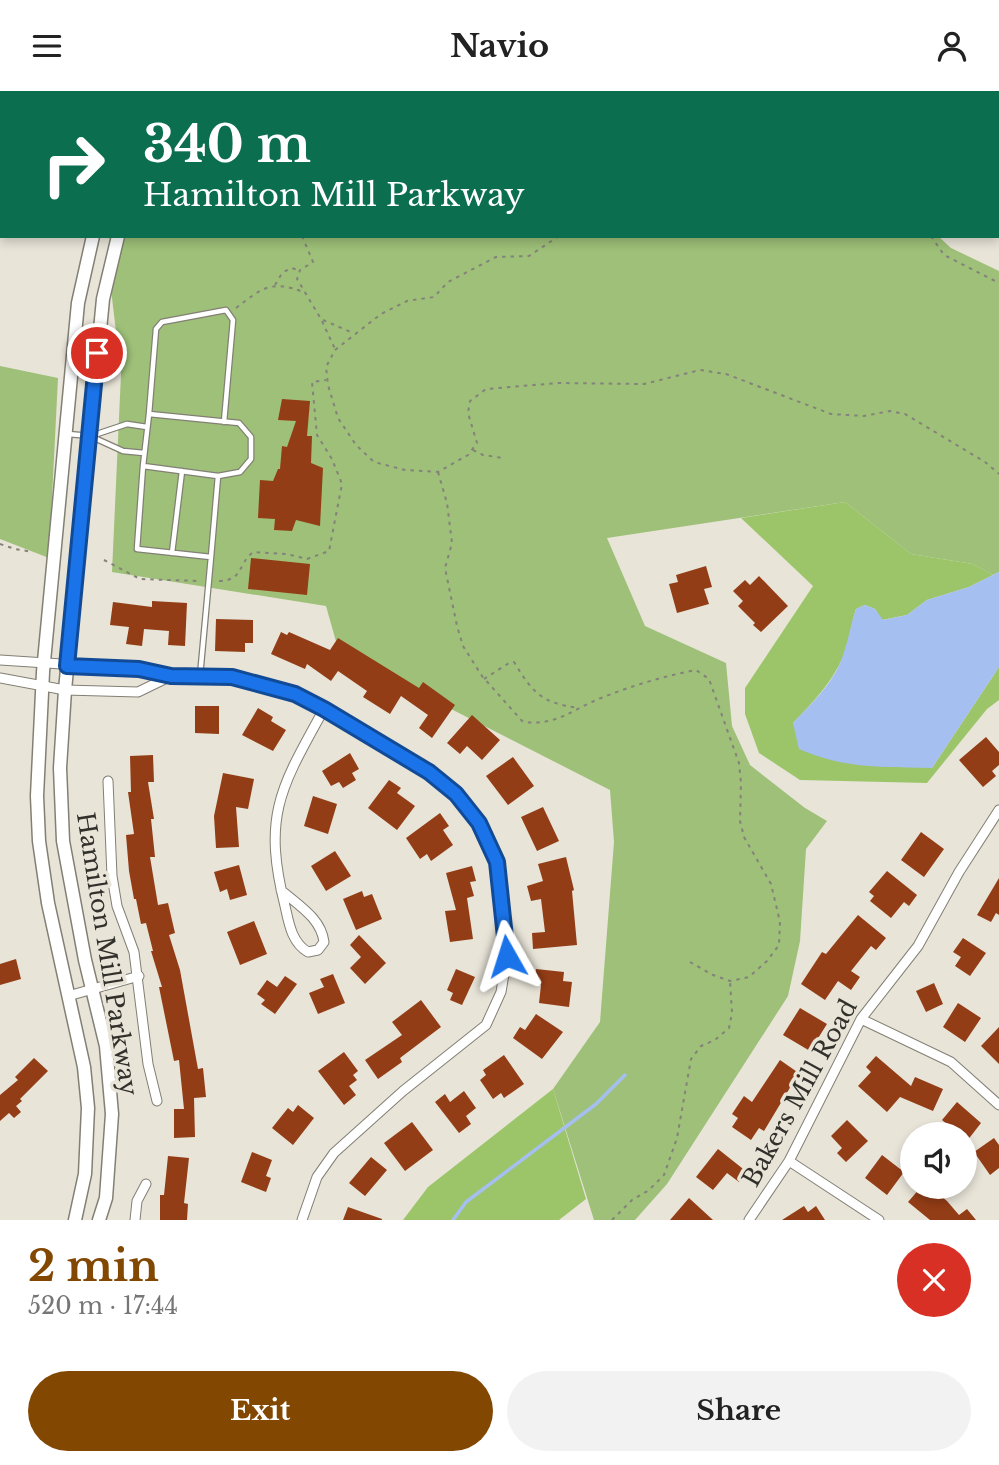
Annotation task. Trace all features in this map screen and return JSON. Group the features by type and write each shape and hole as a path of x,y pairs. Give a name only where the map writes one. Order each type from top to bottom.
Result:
{"street":[{"name":"Hamilton Mill Parkway","path":"75,1220 85,1174 88,1108 84,1067 48,904 39,841 37,796 42,687 78,303 93,238"},
{"name":"Hamilton Mill Parkway","path":"99,1220 106,1198 112,1114 106,1046 92,990 63,841 60,768 67,666 103,299 118,238"},
{"path":"0,660 139,669 171,676 232,677 295,694 429,772 456,794 479,823 497,862 507,956 501,992 486,1025 403,1091 334,1153 317,1177 302,1220"},
{"path":"0,678 65,690 138,692 171,676"},
{"path":"281,890 312,916 323,932 324,942 318,950 308,952 299,947 292,933 281,890 274,827 279,799 289,772 324,709"},
{"path":"108,781 112,876 117,906 135,952 148,1065 157,1101"},
{"name":"Bakers Mill Road","path":"749,1220 789,1161 861,1019 918,946 959,872 999,810"},
{"path":"68,996 139,976"},
{"path":"861,1019 951,1062 999,1105"},
{"path":"789,1161 879,1220"},
{"path":"135,1220 137,1201 146,1184"}],"lane":[{"path":"211,557 137,549 156,330 162,322 226,310 233,320 223,422"},
{"path":"143,466 218,476 240,472 251,459 251,437 239,423 149,414"},
{"path":"90,436 127,425 147,427"},
{"path":"66,434 90,436 123,451 144,453"},
{"path":"172,553 182,471"},
{"path":"200,677 218,476"}],"path":[{"path":"303,238 313,262 300,271 297,279 321,319 335,350"},
{"path":"556,238 529,256 496,257 448,282 434,297 407,301 381,314 335,350 326,367 338,418 356,446 374,462 405,470 438,472 468,455 477,443 468,413 470,401 486,389 558,383 644,384 700,370 726,374 831,414 864,416 890,411 905,414 985,462 999,474"},
{"path":"932,238 944,255 999,283"},
{"path":"275,286 282,273 291,268 300,271"},
{"path":"228,313 261,289 284,284 304,292"},
{"path":"321,319 354,333"},
{"path":"218,581 231,580 240,573 244,559 253,552 287,554 307,559 329,551 342,484 332,459 317,435 316,410 311,391 312,382 327,380"},
{"path":"472,450 503,458"},
{"path":"438,472 447,503 452,543 445,568 463,646 484,679 523,722 542,725 600,699 670,675 696,670 709,679 739,763 740,821 744,837 771,884 780,922 779,945 767,961 749,977 730,981 690,962"},
{"path":"0,544 33,552"},
{"path":"104,560 140,579 201,581"},
{"path":"484,679 514,662 529,686 547,702 580,708"},
{"path":"612,1220 664,1175 677,1138 691,1059 701,1046 729,1028 732,1013 730,981"}],"green space":[{"path":"112,238 940,238 951,248 999,271 999,572 993,575 973,564 911,554 845,502 607,538 645,626 726,663 732,726 750,765 805,808 827,821 806,849 800,941 788,996 667,1184 635,1220 594,1220 553,1089 600,1022 614,842 610,790 339,652 326,606 112,572 121,374 108,264"},
{"path":"0,366 58,378 49,558 0,539"},
{"path":"845,502 911,554 973,564 993,575 969,587 927,600 907,615 882,620 875,609 865,605 856,609 838,667 821,692 793,723 932,768 999,667 999,700 987,709 927,783 800,780 759,753 745,714 745,688 813,586 741,518"},
{"path":"553,1089 586,1199 559,1220 403,1220 428,1187"}],"water":[{"path":"999,572 999,667 932,768 848,764 799,749 793,723 823,691 840,663 856,609 865,605 875,609 883,620 907,615 927,600 969,587"}],"building":[{"path":"282,399 310,401 307,436 312,436 311,463 323,468 320,526 296,520 292,531 274,530 275,519 258,518 260,480 273,481 280,469 282,446 287,447 296,421 278,420"},
{"path":"251,558 310,564 307,595 248,589"},
{"path":"706,566 712,587 704,589 709,604 677,613 669,584 678,582 676,575"},
{"path":"759,576 788,606 761,632 738,606 743,601 733,591 745,580 750,585"},
{"path":"152,601 187,603 185,646 168,645 169,631 144,629 142,646 126,644 129,627 110,625 113,602 152,607"},
{"path":"216,619 253,620 253,643 245,643 245,652 215,651"},
{"path":"281,632 287,635 289,632 330,650 338,638 419,688 423,682 455,705 432,738 419,728 428,715 401,696 390,714 363,697 367,691 338,671 331,681 307,664 305,669 271,654"},
{"path":"195,706 219,706 219,734 195,733"},
{"path":"258,708 273,717 271,721 286,730 273,751 242,735"},
{"path":"472,715 500,740 482,760 467,746 460,754 447,743"},
{"path":"986,737 999,752 999,765 992,771 996,776 983,787 959,760"},
{"path":"350,753 359,769 352,773 356,780 343,788 339,782 331,786 322,771"},
{"path":"153,755 154,782 148,782 154,819 151,819 155,857 150,857 158,905 168,903 175,933 169,935 180,970 198,1069 203,1068 206,1097 194,1098 195,1137 174,1138 174,1109 184,1109 179,1060 174,1061 159,987 162,987 146,923 141,924 129,871 126,835 134,834 128,792 131,792 130,756"},
{"path":"513,757 534,786 508,805 486,776"},
{"path":"223,773 254,779 248,809 236,807 239,847 216,848 214,816"},
{"path":"389,780 401,788 397,793 415,806 397,830 368,808"},
{"path":"313,796 337,804 328,834 304,826"},
{"path":"543,807 559,841 537,851 521,817"},
{"path":"440,813 449,826 443,830 453,845 431,861 427,854 420,859 406,838"},
{"path":"921,832 944,849 924,877 901,860"},
{"path":"335,851 351,876 326,891 311,866"},
{"path":"566,857 574,890 577,945 533,949 532,933 545,932 541,899 531,901 527,886 543,881 538,864"},
{"path":"239,865 247,895 230,900 227,889 220,892 214,872"},
{"path":"472,866 476,881 470,882 474,896 467,898 473,939 450,942 445,911 456,910 446,873"},
{"path":"887,871 917,895 909,906 904,902 891,918 870,901 874,896 869,892"},
{"path":"999,878 999,915 996,913 991,922 977,915"},
{"path":"362,891 364,897 372,894 382,919 356,930 343,899"},
{"path":"858,915 886,938 876,950 871,946 851,971 860,977 851,990 838,981 825,1000 801,984 822,952 826,954"},
{"path":"254,921 267,954 240,965 227,932"},
{"path":"359,935 386,963 365,984 350,968 361,957 350,945"},
{"path":"963,938 986,953 970,976 955,966 961,957 953,952"},
{"path":"16,959 21,979 0,985 0,964"},
{"path":"456,969 475,977 462,1005 450,1000 453,993 447,990"},
{"path":"536,969 564,972 563,981 572,982 569,1007 539,1003 541,985 534,984"},
{"path":"333,974 345,1003 318,1014 309,993 324,987 320,979"},
{"path":"285,976 297,984 275,1014 261,1004 265,1000 257,994 267,980 277,987"},
{"path":"934,983 943,1004 926,1012 916,991"},
{"path":"421,1000 441,1027 400,1058 402,1062 378,1079 365,1060 402,1035 392,1022"},
{"path":"958,1003 981,1018 965,1042 943,1027"},
{"path":"800,1008 827,1024 810,1051 783,1035"},
{"path":"536,1014 563,1032 542,1059 513,1038 520,1027 525,1030"},
{"path":"999,1027 999,1064 981,1046"},
{"path":"344,1052 358,1071 353,1075 357,1080 349,1086 356,1095 344,1105 318,1071"},
{"path":"504,1055 524,1084 504,1098 501,1093 493,1099 480,1080 486,1075 483,1070"},
{"path":"876,1056 911,1086 915,1077 943,1089 933,1111 900,1097 887,1112 858,1086 871,1072 866,1067"},
{"path":"34,1058 48,1071 20,1099 22,1101 16,1106 21,1112 14,1118 9,1113 0,1121 0,1095 18,1080 15,1077"},
{"path":"780,1060 803,1076 795,1089 791,1086 764,1131 759,1128 751,1140 732,1127 738,1118 732,1114 744,1096 752,1102"},
{"path":"464,1091 476,1108 466,1116 471,1124 459,1133 435,1102 445,1094 450,1102"},
{"path":"957,1102 981,1123 977,1128 977,1122 942,1120"},
{"path":"298,1105 314,1118 293,1145 272,1128 288,1108 293,1112"},
{"path":"847,1120 868,1141 846,1162 837,1153 842,1148 831,1136"},
{"path":"412,1122 433,1150 405,1171 384,1143"},
{"path":"994,1138 999,1145 999,1168 990,1175 977,1156 977,1150"},
{"path":"718,1149 747,1172 739,1182 727,1173 713,1190 696,1177"},
{"path":"252,1152 272,1160 266,1176 271,1178 266,1192 241,1182"},
{"path":"882,1155 900,1169 900,1177 887,1195 865,1178"},
{"path":"168,1156 189,1158 184,1203 188,1204 187,1220 160,1220 160,1195 164,1195"},
{"path":"371,1157 387,1170 365,1196 349,1183"},
{"path":"689,1198 713,1220 670,1220"},
{"path":"911,1199 945,1199 959,1215 967,1209 976,1220 930,1220 908,1202"},
{"path":"804,1206 808,1212 816,1206 825,1220 782,1220"},
{"path":"348,1207 382,1219 382,1220 343,1220"}],"waterway":[{"path":"453,1220 466,1202 596,1104 625,1075"}],"route":[{"path":"97,353 67,666 139,669 171,676 232,677 295,694 429,772 456,794 479,823 497,862 507,956"}]}
